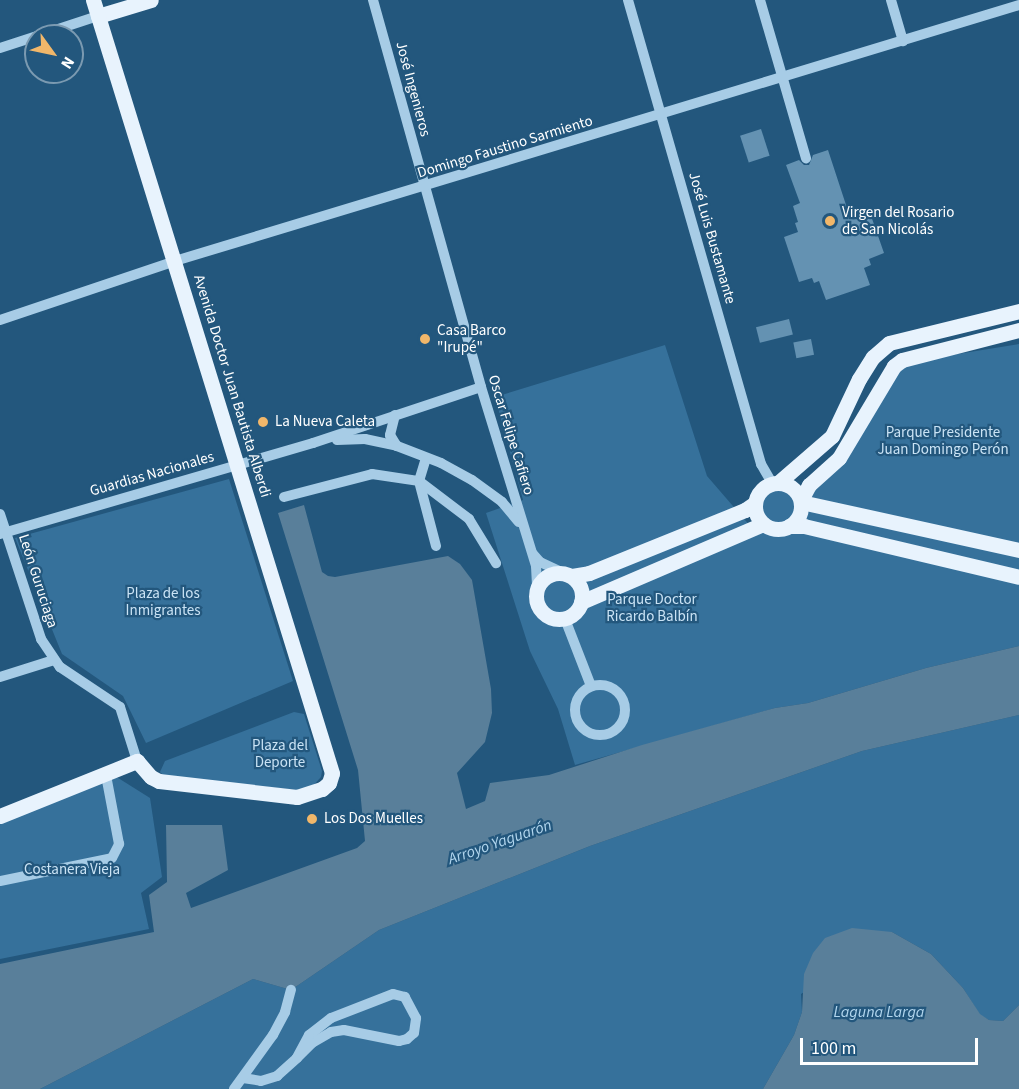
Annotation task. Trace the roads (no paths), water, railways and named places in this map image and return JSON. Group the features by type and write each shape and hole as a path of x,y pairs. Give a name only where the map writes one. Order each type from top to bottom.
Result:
{"main road":[{"name":"Avenida Doctor Juan Bautista Alberdi","path":"93,0 332,773 329,783 314,793 297,797 159,781 151,777 137,761"},
{"path":"98,16 151,0"},
{"path":"1019,311 889,343 873,357 859,380 832,436 776,483 760,490 755,503 755,512 763,524 776,529 789,526 811,527 1019,577"},
{"path":"789,526 799,516 801,501 809,485 839,458 894,366 902,360 1019,330"},
{"path":"776,483 791,486 801,501 1019,550"},
{"path":"566,574 581,587 581,602 575,613 565,619 550,618 539,609 536,602 537,587 549,574 566,574 600,568 745,510 755,503"},
{"path":"581,602 763,524"},
{"path":"0,816 137,761"}],"street":[{"name":"José Ingenieros","path":"373,0 424,186"},
{"name":"José Luis Bustamante","path":"628,0 761,464 776,483"},
{"path":"760,0 806,158"},
{"path":"891,0 903,41"},
{"name":"Domingo Faustino Sarmiento","path":"0,320 175,261 661,116 782,75 903,41 1005,4 1019,5"},
{"path":"74,24 98,16"},
{"path":"0,48 24,40"},
{"name":"Oscar Felipe Cafiero","path":"424,186 480,387 533,554 537,587"},
{"name":"Guardias Nacionales","path":"3,533 313,443 480,387"},
{"path":"395,415 390,435 397,446"},
{"name":"Guardias Nacionales","path":"313,443 365,439 397,446 472,480 494,497 524,529"},
{"path":"426,458 419,481 436,546"},
{"path":"284,497 372,474 419,481 470,519 496,563"},
{"name":"León Guruciaga","path":"0,514 3,533 41,639 54,660 120,707 137,761"},
{"path":"533,554 540,562 566,574"},
{"path":"565,619 591,686"},
{"path":"0,677 54,660"},
{"path":"591,686 608,686 616,691 625,706 622,723 609,734 593,735 580,726 576,719 574,711 579,696 591,686"},
{"path":"0,881 112,858 119,844 106,775"},
{"path":"234,1089 273,1035 285,1012 291,990"},
{"path":"243,1078 261,1081 277,1076 297,1058 312,1043 331,1032 344,1030 399,1041 407,1039 414,1033 416,1018 405,997 393,994 331,1018 309,1035 297,1058"}],"water":[{"name":"Arroyo Yaguarón","path":"304,505 322,572 328,576 335,577 448,556 460,564 472,580 491,689 492,713 485,742 457,773 466,809 485,801 490,783 549,775 642,745 775,708 808,703 926,668 1019,646 1019,715 862,751 590,846 379,930 291,990 253,979 40,1089 0,1089 0,964 154,932 149,895 167,882 166,825 222,825 228,870 186,893 191,908 357,848 365,841 358,770 278,513"},
{"name":"Laguna Larga","path":"852,928 892,932 931,954 963,988 980,1014 989,1020 1003,1021 1019,1005 1019,1089 763,1089 794,1035 802,1012 804,974 813,953 825,938"}],"place":[{"name":"Virgen del Rosario de San Nicolás","path":"830,221"},
{"name":"Casa Barco \"Irupé\"","path":"425,339"},
{"name":"La Nueva Caleta","path":"263,422"},
{"name":"Los Dos Muelles","path":"312,819"}],"park label":[{"name":"Parque Presidente Juan Domingo Perón","path":"943,440"},
{"name":"Plaza de los Inmigrantes","path":"163,602"},
{"name":"Parque Doctor Ricardo Balbín","path":"652,608"},
{"name":"Plaza del Deporte","path":"280,754"},
{"name":"Costanera Vieja","path":"72,870"}]}
